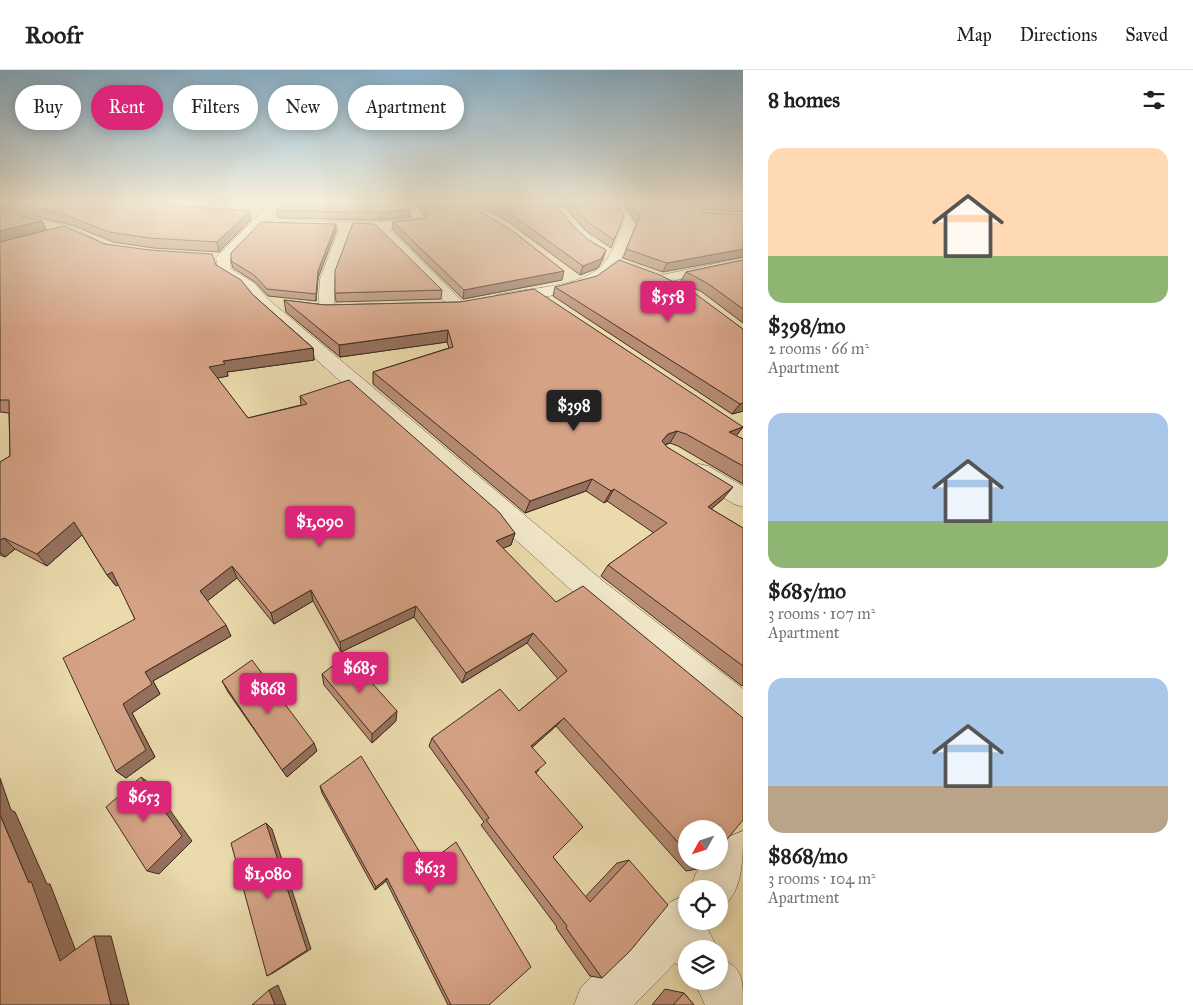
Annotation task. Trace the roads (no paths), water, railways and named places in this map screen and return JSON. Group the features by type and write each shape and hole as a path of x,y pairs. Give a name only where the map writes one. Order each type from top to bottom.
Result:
{"street":[{"path":"104,246 109,248"},
{"path":"235,246 223,258 224,271 249,286 262,302 592,590 743,712"},
{"path":"326,309 327,279 339,246"},
{"path":"398,246 458,306"},
{"path":"595,246 605,254 630,268"},
{"path":"439,306 458,306 535,293 578,283 604,272 605,254 612,246"},
{"path":"205,257 223,258"},
{"path":"662,279 743,262"},
{"path":"563,272 578,283"},
{"path":"646,273 679,288"},
{"path":"535,293 559,309"},
{"path":"262,302 289,305"},
{"path":"308,307 326,309 345,308"},
{"path":"677,458 743,498"},
{"path":"720,880 743,852"},
{"path":"599,1005 686,932"},
{"path":"725,990 736,1005"}]}
